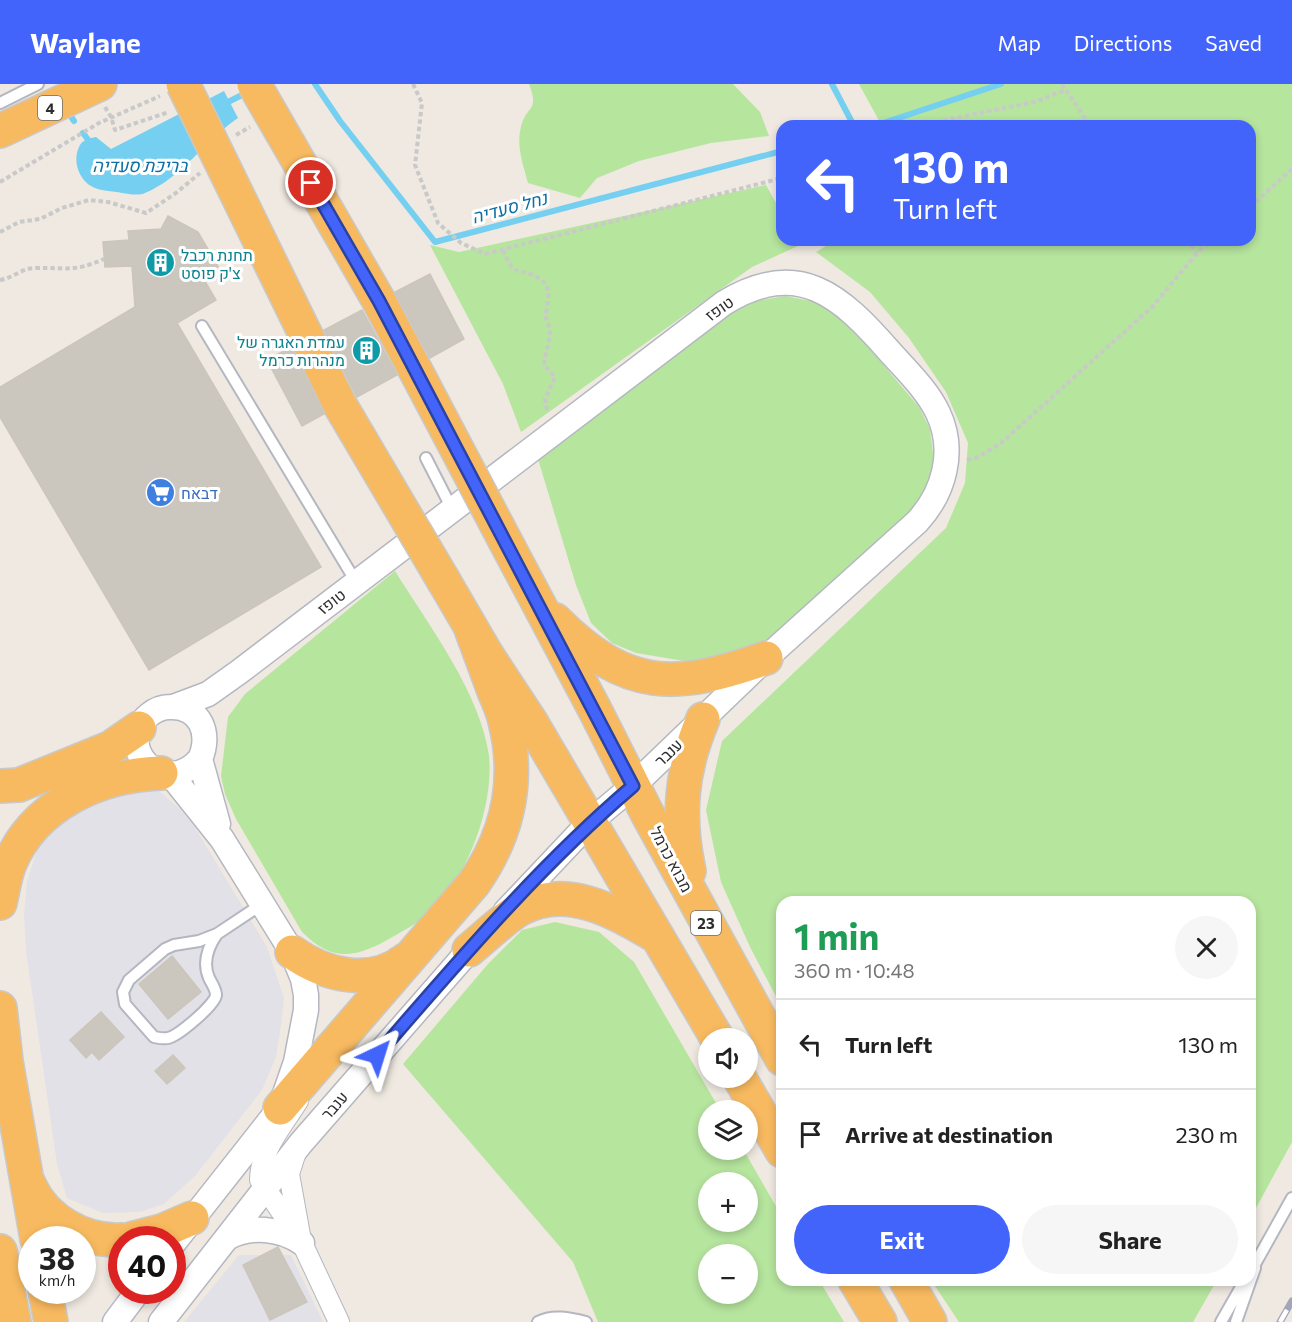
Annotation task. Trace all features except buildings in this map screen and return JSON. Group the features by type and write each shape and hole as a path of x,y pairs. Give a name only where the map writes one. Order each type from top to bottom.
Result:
{"highway":[{"name":"23","path":"254,84 379,301 633,786"},
{"path":"173,94 200,120 340,405 711,1028"},
{"name":"4","path":"0,131 98,98"},
{"path":"535,599 566,631 589,650 612,665 650,678 684,680 705,677 728,672 766,658"},
{"path":"280,1108 474,883 489,861 503,828 507,811 511,757 505,720 470,626"},
{"path":"695,902 682,841 681,811 689,758 703,718"},
{"path":"0,786 19,785 110,748 139,728"},
{"path":"0,903 9,865 29,832 44,815 92,787 120,778 166,774"},
{"name":"מבוא כרמל","path":"633,786 776,1048"},
{"path":"469,950 520,909 540,902 559,899 573,900 617,913 659,938"},
{"path":"292,952 320,968 361,976 398,965 413,953"},
{"path":"0,1008 3,1053 35,1226"},
{"path":"745,1088 776,1141"},
{"path":"26,1177 41,1204 54,1217 83,1233 98,1239 108,1239"},
{"path":"174,1226 192,1218"},
{"path":"0,1251 14,1322"},
{"path":"859,1286 880,1322"},
{"path":"909,1286 930,1322"},
{"path":"48,1304 51,1322"}],"street":[{"name":"טופז","path":"176,706 208,694 239,672 724,303 752,289 768,284 785,283 821,290 853,312 918,383 938,413 946,443 946,464 942,481 928,511 901,539 766,658"},
{"name":"ענבר","path":"161,1322 301,1143 469,950 590,822 633,786 766,658"},
{"path":"222,839 203,748 203,727 196,717 176,706 154,710 139,728 137,739 138,750 143,761 151,768 166,774 182,773 192,768 203,748 212,717 223,694 239,672"},
{"path":"166,774 222,839 292,952 303,979 306,995 306,1010 296,1062 280,1108 186,1226"},
{"path":"333,1045 269,1148 260,1172 260,1180 302,1243 339,1322"},
{"path":"301,1143 295,1154 290,1174 292,1198 302,1243"},
{"path":"227,1238 241,1231 262,1230 285,1233 302,1243"},
{"path":"115,1322 128,1304"}],"lane":[{"path":"0,103 38,84"},
{"path":"202,326 356,582"},
{"path":"426,458 452,508"},
{"path":"217,934 209,947 206,960 209,978 216,994 214,1003 176,1035 166,1039 154,1037 125,1004 123,992 129,980 165,949 217,934 262,904"},
{"path":"1256,1262 1292,1198"},
{"path":"1256,1265 1259,1257"},
{"path":"1221,1322 1242,1286"},
{"path":"1236,1322 1249,1286"},
{"path":"538,1322 546,1317 569,1318 586,1322"}],"path":[{"path":"413,84 422,103 415,165 438,223 461,243 485,254 776,180"},
{"path":"1062,84 1086,120"},
{"path":"946,120 1035,102 1065,90"},
{"path":"0,182 61,144 111,117 173,94"},
{"path":"98,98 111,117 115,130 169,113 173,94"},
{"path":"230,141 238,132 257,124"},
{"path":"0,232 18,222 40,219 62,208 89,200 108,202 146,213 176,193 206,167"},
{"path":"1256,202 1292,169"},
{"path":"1191,246 1197,253"},
{"path":"946,464 976,458 1000,444 1153,306 1205,246"},
{"path":"502,250 513,269 542,280 548,291 549,302 546,316 550,332 544,364 555,377 545,399 551,433"},
{"path":"0,280 23,270 35,268 71,270 86,267 104,259"}],"shaded area":[{"path":"153,786 180,809 194,826 267,947 284,998 281,1025 276,1057 262,1090 195,1176 164,1204 140,1212 103,1213 67,1198 57,1164 26,951 24,915 27,882 41,836 72,803"},
{"path":"239,1255 291,1255 323,1322 184,1322"}],"green space":[{"path":"529,84 733,84 760,112 769,136 711,143 639,161 597,178 580,198 528,183 519,141 523,120 533,104"},
{"path":"859,84 1292,84 1292,1142 1256,1208 1256,896 776,896 776,996 750,947 721,882 706,810 722,741 946,528 965,483 968,443 946,392 909,338 870,292 816,252 826,246 1256,246 1256,120 879,120"},
{"path":"766,185 776,203 776,246 798,246 752,267 521,432 503,384 430,245 459,252"},
{"path":"785,296 816,302 845,321 919,407 930,429 934,462 924,493 908,513 758,649 690,662 636,653 612,643 591,623 576,585 538,459 731,313 756,301"},
{"path":"395,571 437,636 476,708 489,756 487,797 475,841 466,862 443,899 409,928 363,951 343,954 323,948 302,932 236,819 225,794 221,776 228,717 245,694"},
{"path":"555,922 599,932 634,962 698,1072 698,1088 707,1088 714,1100 698,1100 698,1160 749,1160 756,1172 698,1172 698,1232 758,1232 758,1175 776,1206 776,1286 823,1286 844,1322 598,1322 573,1262 403,1064 488,964 522,930"},
{"path":"935,1286 1214,1286 1193,1322 959,1322"}],"water":[{"name":"בריכת סעדיה","path":"224,91 238,118 182,168 158,186 145,193 131,194 106,191 86,183 77,162 78,150 85,141 96,137 111,149"}],"waterway":[{"name":"נחל סעדיה","path":"315,84 340,121 435,242 776,153"},
{"path":"832,84 851,120"},
{"name":"נחל סעדיה","path":"892,120 1001,84"},
{"name":"נחל סעדיה","path":"222,105 248,92"},
{"name":"נחל סעדיה","path":"70,115 74,121"},
{"name":"נחל סעדיה","path":"83,133 92,145"}],"railway":[{"path":"1280,1322 1292,1301"}],"place":[{"name":"תחנת רכבל צ'ק פוסט","path":"160,263"},
{"name":"עמדת האגרה של מנהרות כרמל","path":"366,350"},
{"name":"דבאח","path":"160,492"}],"route":[{"path":"311,183 414,366 633,786 590,822 469,950 377,1055"}]}
